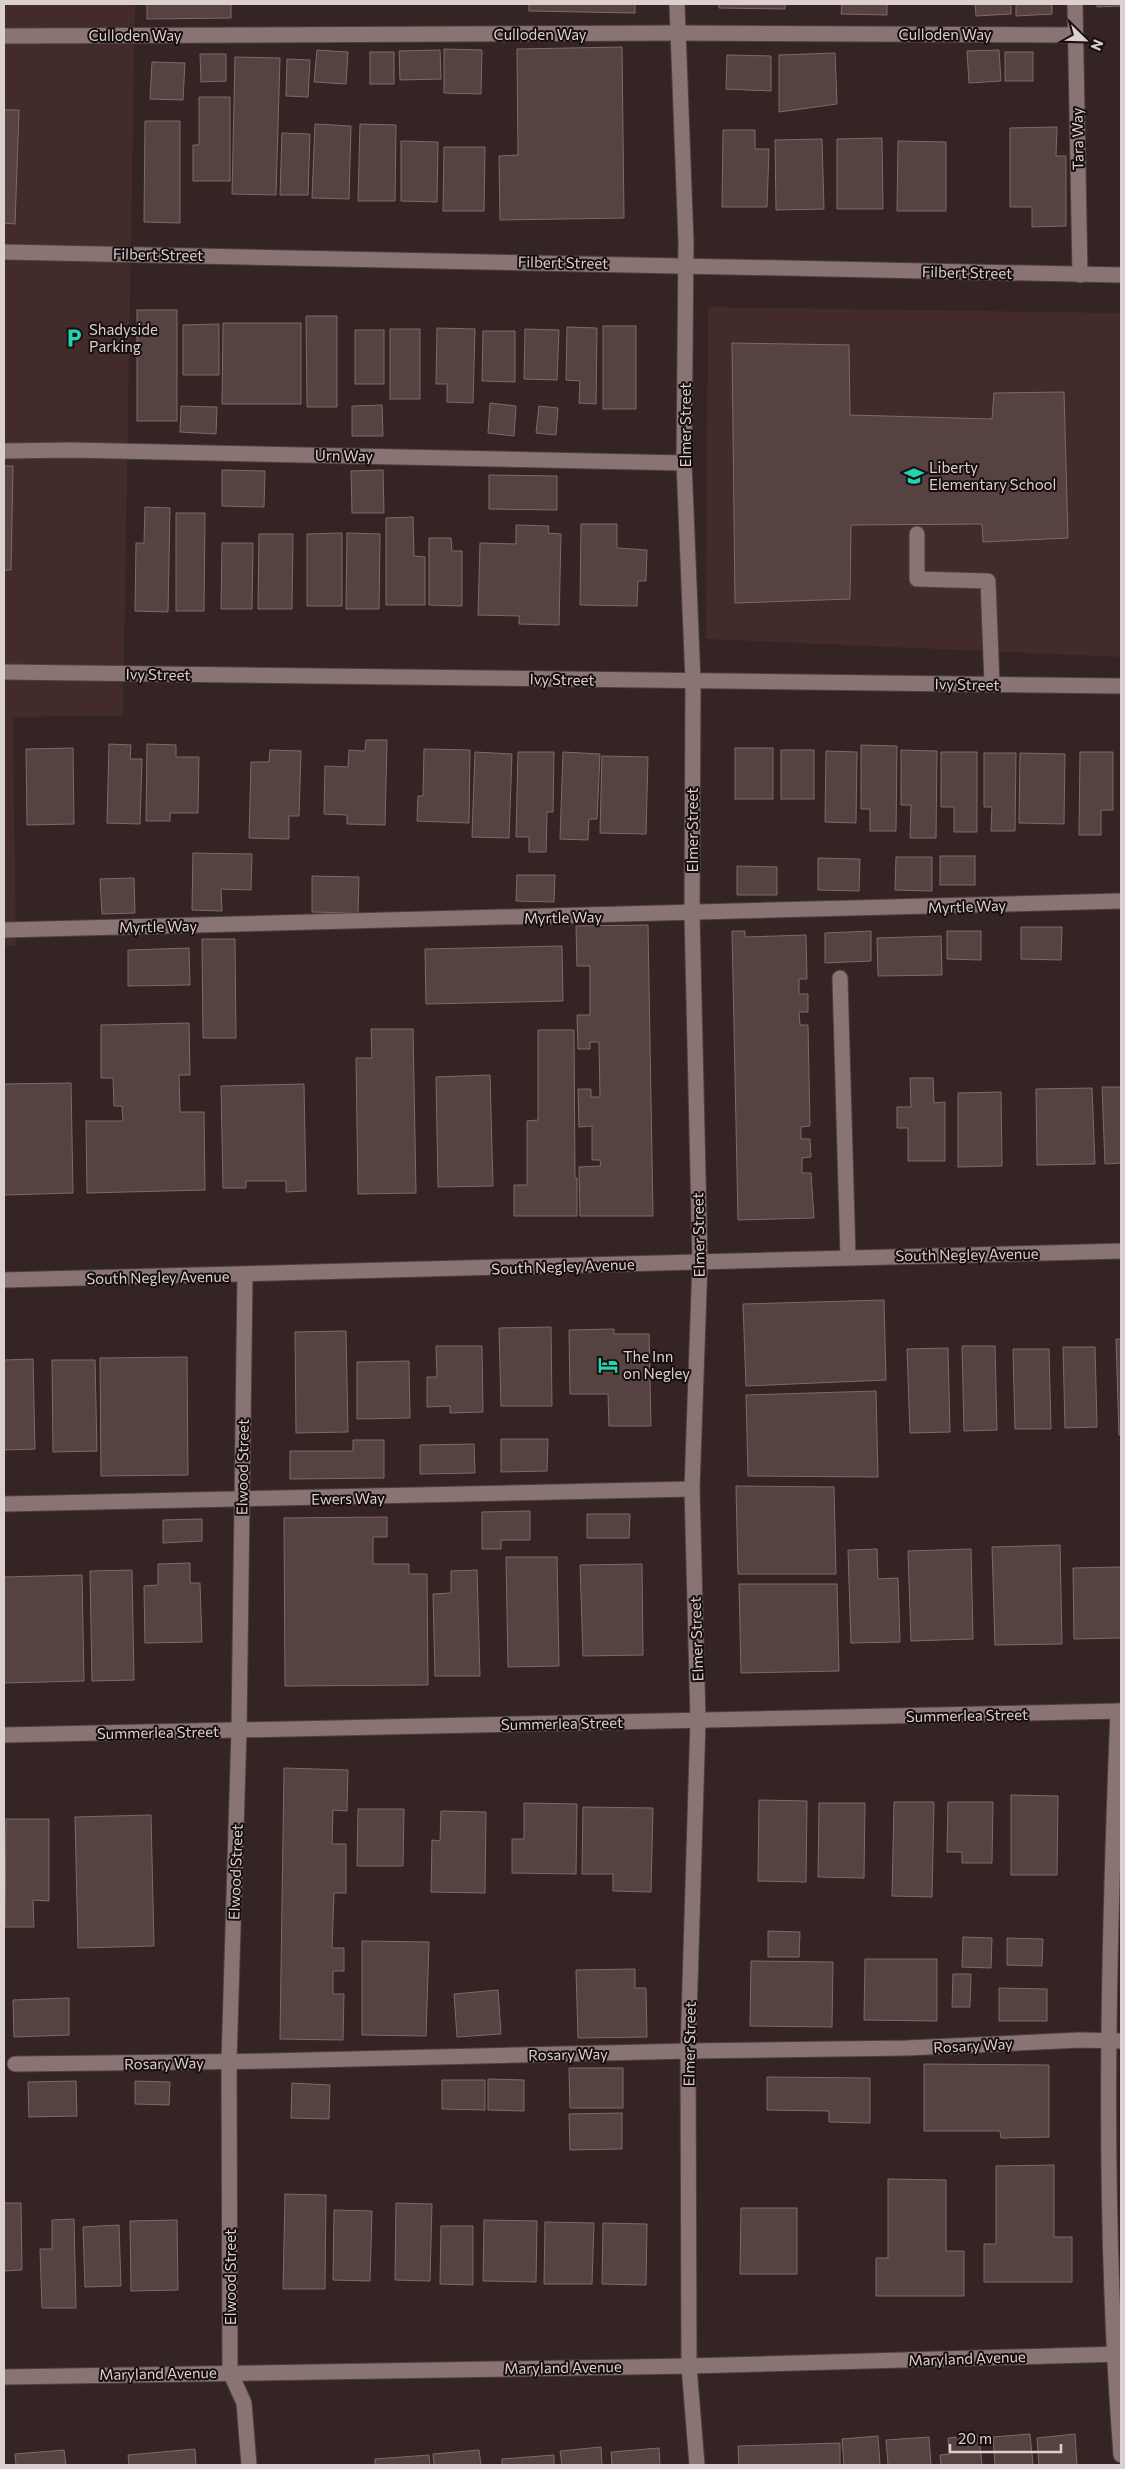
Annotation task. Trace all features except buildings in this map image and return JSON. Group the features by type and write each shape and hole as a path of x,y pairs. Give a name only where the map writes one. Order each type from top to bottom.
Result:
{"street":[{"name":"Elmer Street","path":"677,4 686,266 684,463 693,681 692,914 700,1262 692,1490 698,1720 688,2051 689,2366 697,2465"},
{"name":"Tara Way","path":"1075,4 1080,275"},
{"name":"Culloden Way","path":"4,36 678,33 1076,35"},
{"name":"Filbert Street","path":"4,252 1121,275"},
{"name":"Urn Way","path":"4,451 70,450 684,463"},
{"path":"917,534 917,579 988,581 992,684"},
{"name":"Ivy Street","path":"4,672 1121,686"},
{"name":"Myrtle Way","path":"4,930 692,914 1121,901"},
{"path":"840,978 848,1257"},
{"name":"South Negley Avenue","path":"4,1280 244,1276 848,1257 1121,1251"},
{"name":"Elwood Street","path":"244,1276 239,1730 228,2062 230,2372 244,2403 249,2465"},
{"name":"Ewers Way","path":"4,1504 241,1501 692,1490"},
{"path":"1119,1711 1115,2042 1118,2354 1121,2456"},
{"name":"Summerlea Street","path":"4,1735 1119,1711"},
{"name":"Rosary Way","path":"15,2064 228,2062 688,2051 907,2048 1081,2040 1115,2042"},
{"name":"Maryland Avenue","path":"4,2377 689,2366 1118,2354"}],"shaded area":[{"name":"Shadyside Parking","path":"4,4 135,4 123,716 13,717 16,946 4,946"},
{"name":"Liberty Elementary School","path":"708,307 1121,313 1121,657 706,639"}],"place":[{"name":"Shadyside Parking","path":"74,338"},
{"name":"Liberty Elementary School","path":"914,476"},
{"name":"The Inn on Negley","path":"608,1365"}]}
